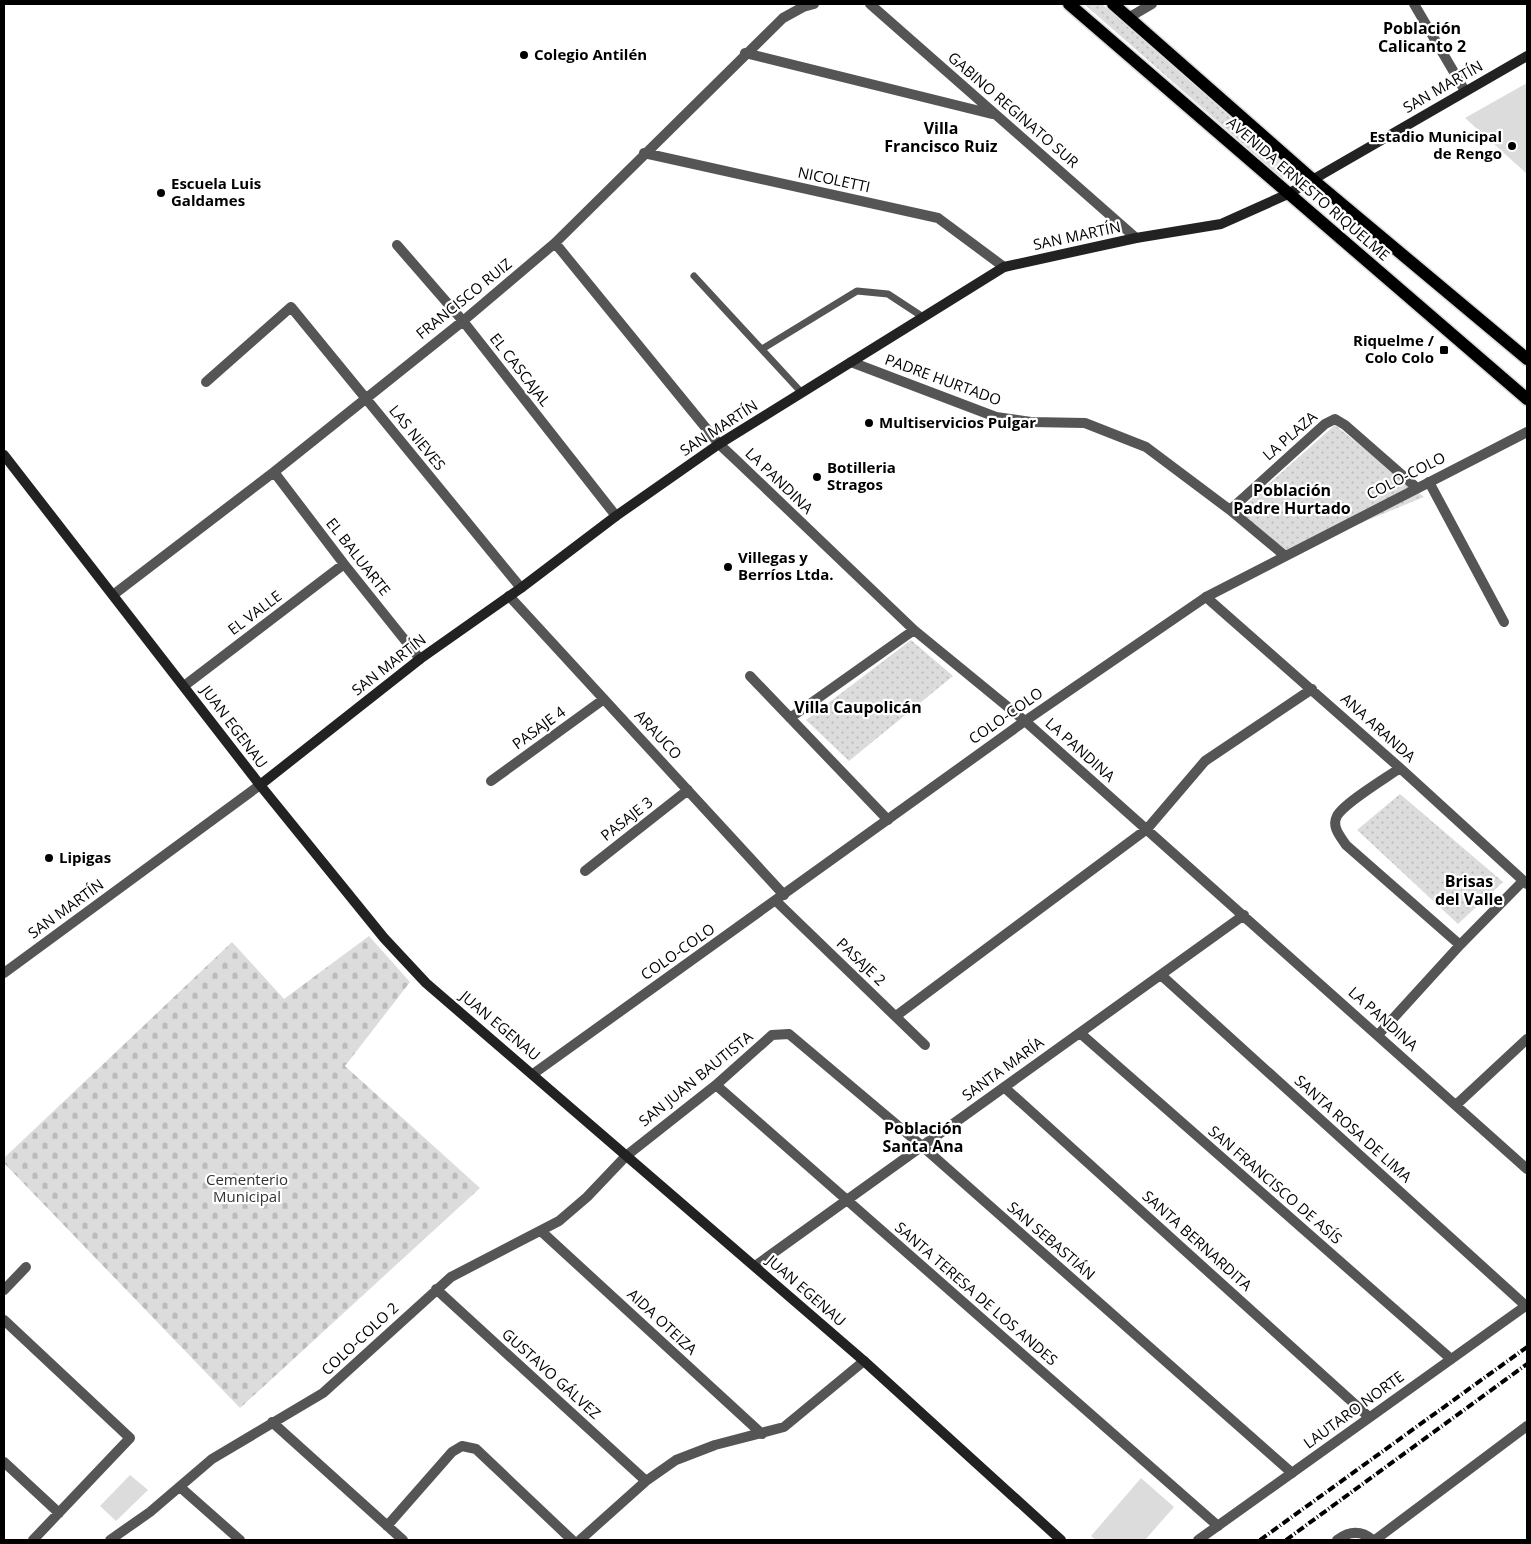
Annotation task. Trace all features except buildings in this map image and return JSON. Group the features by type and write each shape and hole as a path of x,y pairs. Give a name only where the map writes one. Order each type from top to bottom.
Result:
{"main road":[{"name":"AVENIDA ERNESTO RIQUELME","path":"1069,4 1527,399"},
{"name":"AVENIDA ERNESTO RIQUELME","path":"1113,4 1312,179 1527,359"},
{"name":"SAN MARTÍN","path":"260,785 420,659 521,588 616,516 719,444 1004,267 1136,238 1221,224 1288,194 1527,56"},
{"name":"JUAN EGENAU","path":"4,455 260,785 384,938 426,983 864,1361 1061,1540"}],"street":[{"name":"FRANCISCO RUIZ","path":"113,595 274,472 463,321 555,243 782,18 803,7 814,4"},
{"name":"GABINO REGINATO SUR","path":"870,4 1136,238"},
{"path":"1128,18 1152,4"},
{"path":"1414,4 1465,91"},
{"path":"745,53 993,114"},
{"name":"NICOLETTI","path":"644,153 938,218 1004,267"},
{"name":"LA PANDINA","path":"555,243 719,444 914,630 1025,720 1527,1169"},
{"name":"EL CASCAJAL","path":"397,245 463,321 616,516"},
{"name":"LAS NIEVES","path":"206,382 291,307 521,588"},
{"name":"PADRE HURTADO","path":"851,362 996,417 1031,422 1085,423 1146,447 1230,510 1284,555"},
{"name":"LA PLAZA","path":"1230,510 1325,424 1335,418 1417,488"},
{"name":"COLO-COLO","path":"533,1074 1025,720 1206,596 1527,432"},
{"name":"EL BALUARTE","path":"274,472 420,659"},
{"path":"1429,482 1504,622"},
{"name":"EL VALLE","path":"184,686 344,564"},
{"name":"ARAUCO","path":"509,596 688,790 780,898"},
{"name":"ANA ARANDA","path":"1206,596 1312,689 1525,882"},
{"path":"790,718 914,630"},
{"path":"750,676 888,820"},
{"path":"896,1016 1147,828 1205,761 1312,689"},
{"name":"PASAJE 4","path":"491,781 604,699"},
{"path":"1400,768 1346,807 1337,817 1335,826 1346,845 1460,945"},
{"name":"SAN MARTÍN","path":"4,973 260,785"},
{"name":"PASAJE 3","path":"585,871 688,790"},
{"path":"1378,1035 1460,945 1525,882"},
{"name":"PASAJE 2","path":"780,898 925,1045"},
{"name":"SANTA MARÍA","path":"755,1266 1244,915"},
{"name":"SANTA ROSA DE LIMA","path":"1161,975 1526,1305"},
{"name":"SAN FRANCISCO DE ASÍS","path":"1080,1033 1451,1359"},
{"name":"SAN JUAN BAUTISTA","path":"626,1156 716,1085 772,1035 789,1034"},
{"name":"SAN SEBASTIÁN","path":"789,1034 922,1146 1292,1473"},
{"path":"1456,1106 1527,1039"},
{"name":"SANTA TERESA DE LOS ANDES","path":"716,1085 1218,1526"},
{"name":"SANTA BERNARDITA","path":"1004,1087 1369,1417"},
{"name":"COLO-COLO 2","path":"110,1540 150,1512 212,1459 323,1393 436,1289 466,1269 542,1232 571,1212 626,1156"},
{"name":"AIDA OTEIZA","path":"542,1232 762,1434"},
{"path":"4,1290 26,1267"},
{"name":"GUSTAVO GÁLVEZ","path":"436,1289 646,1481"},
{"name":"LAUTARO NORTE","path":"1198,1540 1526,1305"},
{"path":"4,1320 130,1438 33,1540"},
{"path":"580,1540 646,1481 676,1460 694,1452 778,1429 792,1422 864,1361"},
{"path":"272,1422 403,1540"},
{"path":"1337,1540 1349,1533 1356,1532 1362,1533 1374,1540 1527,1426"},
{"path":"387,1526 452,1452 462,1446 476,1449 572,1540"},
{"path":"4,1462 59,1513"},
{"path":"180,1486 240,1540"}],"lane":[{"path":"694,276 802,393"},
{"path":"762,349 857,291 888,294 923,317"}],"green space":[{"path":"1084,4 1102,4 1291,171 1282,178"},
{"name":"Estadio Municipal de Rengo","path":"1527,83 1527,174 1465,118"},
{"path":"1335,425 1424,497 1288,553 1237,512"},
{"path":"911,640 953,676 849,761 806,720"},
{"path":"1400,794 1503,882 1458,924 1357,830"},
{"name":"Cementerio Municipal","path":"369,936 410,982 345,1066 480,1188 240,1408 4,1163 4,1158 232,942 284,999"},
{"path":"130,1475 148,1490 116,1521 100,1506"},
{"path":"1141,1478 1174,1507 1145,1540 1096,1540 1091,1536"}],"railway":[{"path":"1260,1540 1527,1347"},
{"path":"1286,1540 1527,1364"}],"place":[{"name":"Colegio Antilén","path":"524,55"},
{"name":"Estadio Municipal de Rengo","path":"1512,146"},
{"name":"Escuela Luis Galdames","path":"161,193"},
{"name":"Riquelme / Colo Colo","path":"1444,350"},
{"name":"Multiservicios Pulgar","path":"869,423"},
{"name":"Botilleria Stragos","path":"817,477"},
{"name":"Villegas y Berríos Ltda.","path":"728,567"},
{"name":"Lipigas","path":"49,858"}],"district":[{"name":"Población Calicanto 2","path":"1422,37"},
{"name":"Villa Francisco Ruiz","path":"941,137"},
{"name":"Población Padre Hurtado","path":"1292,499"},
{"name":"Villa Caupolicán","path":"858,707"},
{"name":"Brisas del Valle","path":"1469,890"},
{"name":"Población Santa Ana","path":"923,1137"}]}
